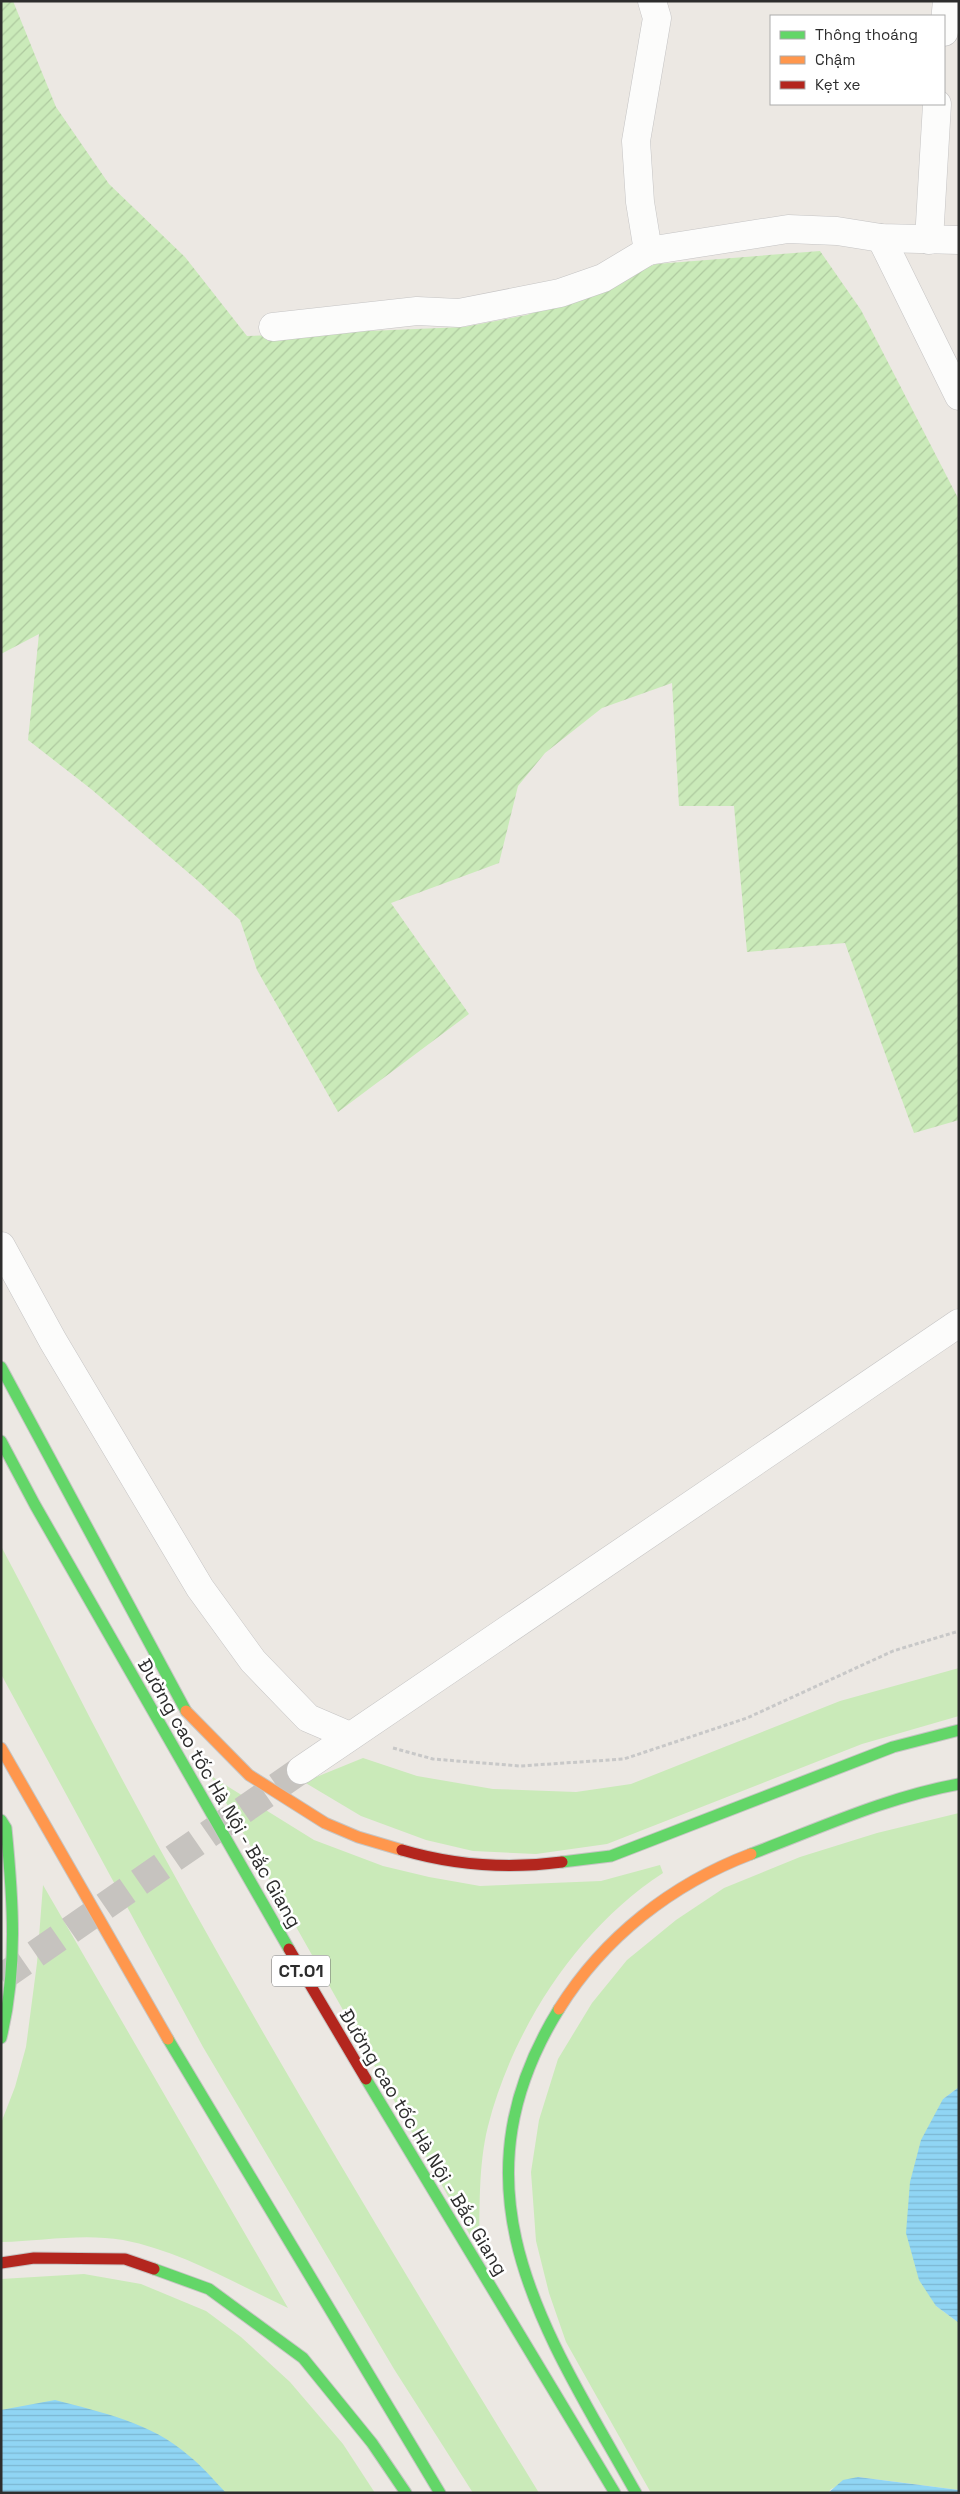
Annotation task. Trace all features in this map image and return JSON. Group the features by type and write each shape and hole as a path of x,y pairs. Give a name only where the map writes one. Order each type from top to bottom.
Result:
{"highway":[{"path":"1,1366 186,1711 248,1775 325,1823 358,1837 432,1859 525,1867 611,1856 893,1747 959,1730"},
{"name":"Đường cao tốc Hà Nội - Bắc Giang","path":"1,1441 34,1505 319,2002 615,2493"},
{"path":"1,1748 197,2089 440,2493"},
{"path":"636,2493 551,2338 531,2290 514,2241 509,2165 510,2140 516,2110 532,2061 555,2014 608,1948 627,1928 695,1880 898,1798 959,1784"},
{"path":"1,1820 6,1828 15,1918 9,2009 1,2038"},
{"path":"1,2263 34,2258 125,2259 209,2290 303,2358 372,2443 406,2493"}],"street":[{"path":"648,251 640,202 636,141 657,18 652,1"},
{"path":"945,22 947,1"},
{"path":"929,240 937,105"},
{"path":"273,327 417,311 460,314 560,293 603,278 648,251 788,229 837,231 881,238 959,240"},
{"path":"881,238 959,396"},
{"path":"1,1246 53,1341 200,1588 252,1661 308,1718 350,1736"},
{"path":"301,1770 959,1323"}],"path":[{"path":"350,1736 432,1759 520,1766 624,1759 746,1718 893,1651 959,1631"}],"green space":[{"path":"1,1 13,1 56,107 109,184 185,257 247,336 464,327 527,315 656,264 820,251 861,310 959,500 959,1120 914,1133 845,943 747,952 734,806 679,806 672,683 602,708 545,753 518,786 499,863 391,903 469,1014 338,1112 257,970 240,920 198,881 91,789 28,740 39,634 1,654"},
{"path":"1,1546 171,1870 273,2050 378,2228 539,2493 473,2493 394,2369 203,2047 1,1674"},
{"path":"959,1668 959,1716 862,1744 607,1844 536,1854 473,1851 426,1840 361,1816 304,1782 363,1758 417,1776 493,1789 576,1792 631,1784 840,1701"},
{"path":"211,1776 314,1840 383,1866 429,1877 480,1886 601,1881 660,1865 663,1873 632,1896 603,1922 577,1951 553,1983 532,2017 514,2053 499,2089 485,2141 480,2188 479,2251"},
{"path":"959,1813 959,2087 943,2099 936,2306 959,2323 959,2490 858,2477 831,2489 828,2493 651,2493 566,2342 549,2293 536,2241 531,2172 539,2120 558,2059 592,2003 627,1960 676,1920 724,1888 800,1857 877,1833"},
{"path":"43,1885 288,2308 227,2278 145,2245 123,2240 93,2237 1,2242 1,2123 15,2087 26,2047 37,1963"},
{"path":"84,2274 141,2284 206,2311 241,2337 290,2382 343,2444 375,2493 1,2493 1,2279"}],"water":[{"path":"959,2087 959,2323 936,2306 919,2280 906,2233 910,2182 921,2140 943,2099"},
{"path":"55,2400 125,2420 158,2435 174,2444 193,2459 226,2493 1,2493 1,2410"},
{"path":"858,2477 959,2490 959,2493 828,2493 843,2480"}],"tunnel":[{"path":"1,1978 301,1770"}],"traffic: fast":[{"path":"1,1367 186,1711"},
{"path":"1,1441 35,1505 289,1949"},
{"path":"562,1862 611,1856 893,1747 959,1730"},
{"path":"751,1854 880,1805 959,1784"},
{"path":"1,1820 6,1828 12,1907 10,1986 1,2038"},
{"path":"559,2009 526,2076 511,2139 510,2200 521,2259 542,2317 570,2375 636,2493"},
{"path":"168,2039 440,2493"},
{"path":"366,2079 615,2493"},
{"path":"154,2269 209,2289 303,2358 372,2443 406,2493"}],"traffic: slow":[{"path":"186,1711 249,1775 325,1823 358,1837 402,1850"},
{"path":"1,1748 168,2039"},
{"path":"559,2009 597,1959 642,1916 667,1897 694,1881 722,1866 751,1854"}],"traffic: jam":[{"path":"402,1850 441,1859 481,1864 522,1865 562,1862"},
{"path":"289,1949 366,2079"},
{"path":"1,2263 34,2258 125,2259 154,2269"}]}
